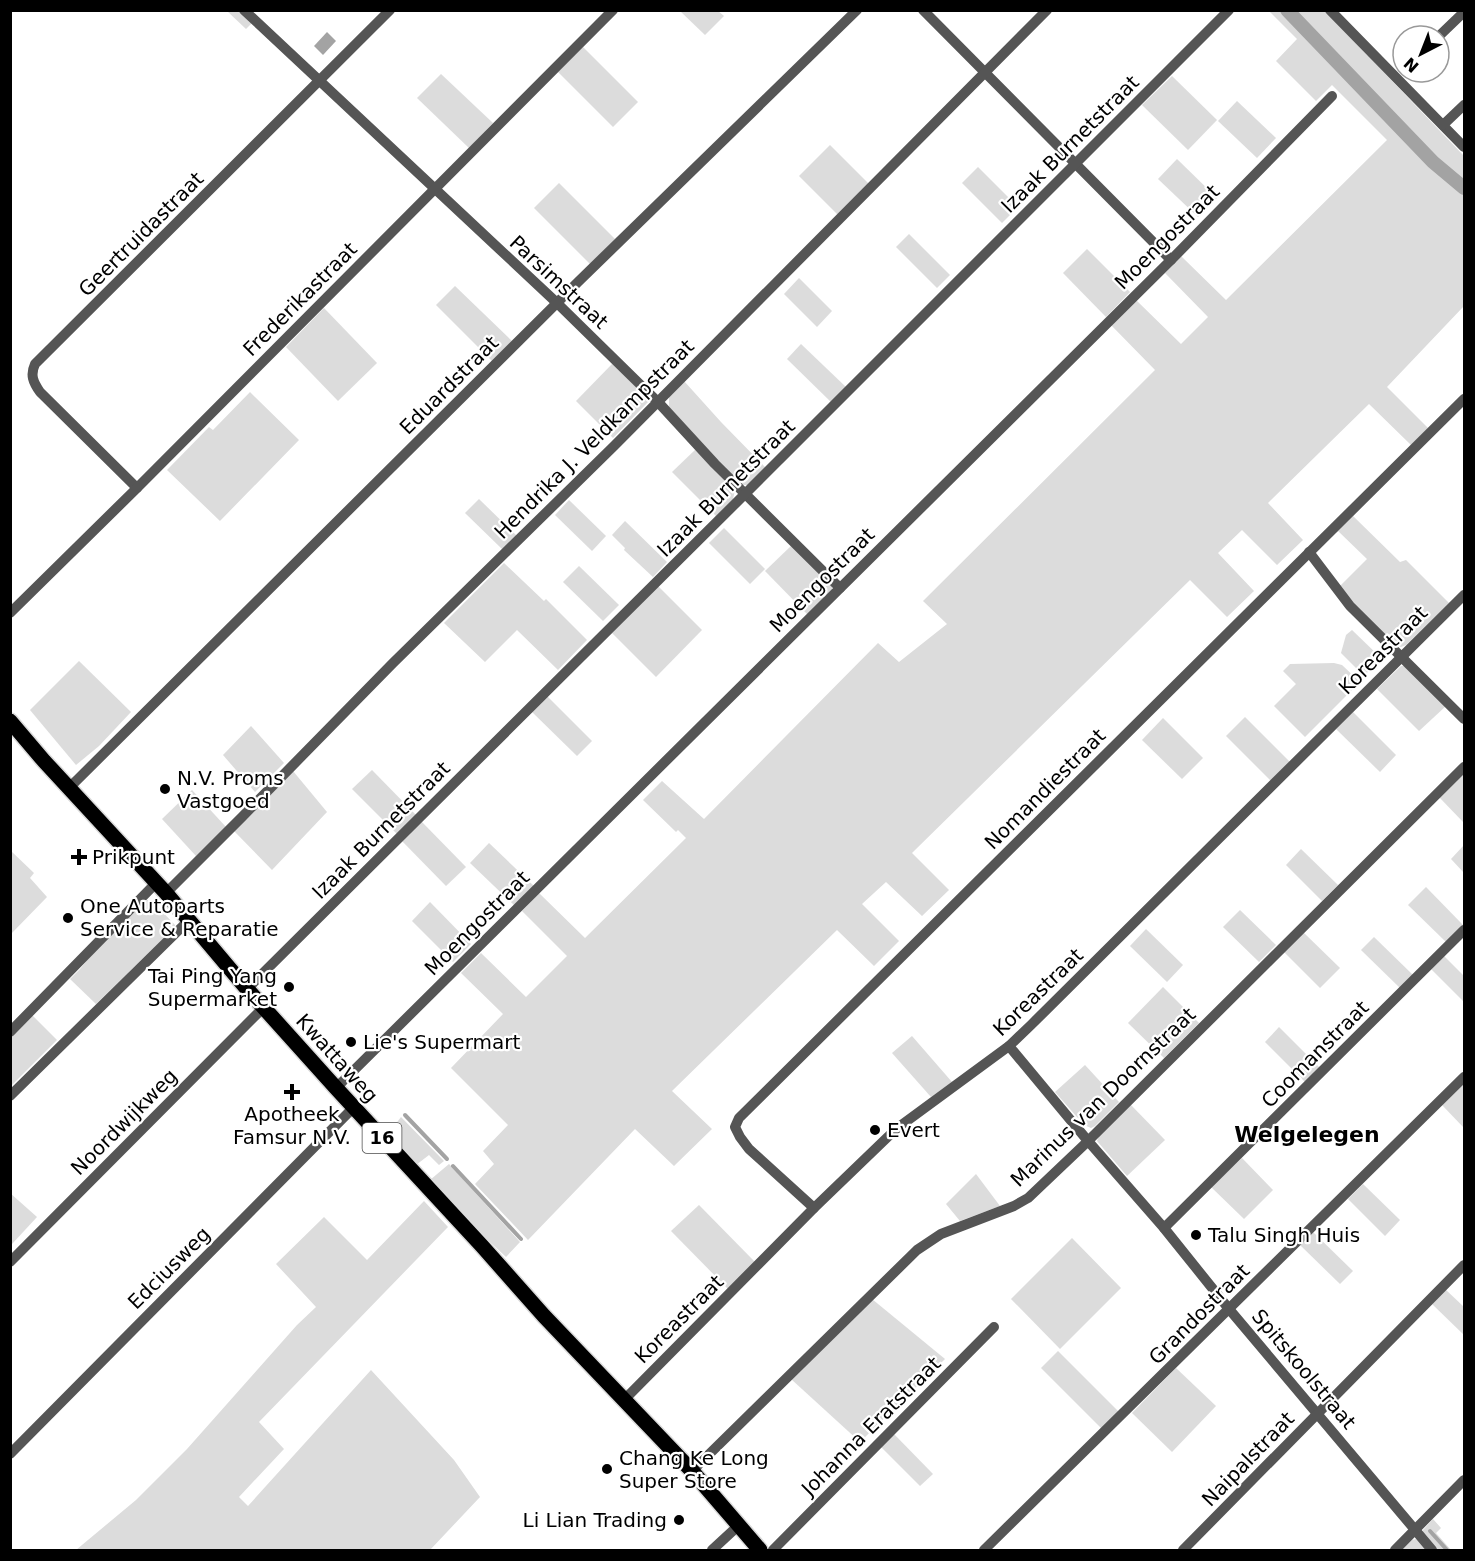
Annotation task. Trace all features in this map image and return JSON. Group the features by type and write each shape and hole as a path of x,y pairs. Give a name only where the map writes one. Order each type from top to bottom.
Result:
{"main road":[{"name":"Kwattaweg","path":"10,721 161,888 336,1088 482,1246 544,1317 692,1471 760,1551"}],"street":[{"name":"Parsimstraat","path":"244,10 556,303 658,402 715,464 840,588"},
{"name":"Geertruidastraat","path":"137,489 40,392 34,384 32,370 35,364 390,10"},
{"name":"Frederikastraat","path":"10,613 137,489 613,10"},
{"name":"Eduardstraat","path":"69,788 556,303 857,10"},
{"path":"923,10 1171,260"},
{"name":"Hendrika J. Veldkampstraat","path":"10,1032 161,888 242,817 393,663 658,402 1047,10"},
{"name":"Izaak Burnetstraat","path":"247,988 1229,10"},
{"path":"1330,10 1391,67"},
{"path":"1451,24 1464,12"},
{"path":"1408,84 1464,147"},
{"name":"Moengostraat","path":"336,1088 1171,260 1332,96"},
{"path":"1443,125 1464,105"},
{"name":"Nomandiestraat","path":"814,1208 749,1149 735,1127 739,1118 1464,399"},
{"path":"1309,552 1350,606 1464,719"},
{"name":"Koreastraat","path":"624,1400 814,1208 896,1129 1010,1046 1464,595"},
{"name":"Marinus van Doornstraat","path":"692,1471 917,1250 941,1234 1014,1206 1028,1198 1464,767"},
{"path":"10,1096 189,920"},
{"name":"Coomanstraat","path":"1164,1228 1464,930"},
{"name":"Noordwijkweg","path":"10,1262 264,1007"},
{"name":"Spitskoolstraat","path":"1010,1046 1432,1551"},
{"name":"Grandostraat","path":"984,1551 1464,1077"},
{"name":"Edciusweg","path":"10,1454 354,1107"},
{"name":"Naipalstraat","path":"1183,1551 1464,1265"},
{"name":"Johanna Eratstraat","path":"773,1551 994,1328"},
{"path":"1395,1551 1464,1480"},
{"path":"712,1551 739,1525"}],"shaded area":[{"path":"227,11 238,11 252,23 246,29"},
{"path":"680,11 718,11 724,16 705,35"},
{"path":"1269,11 1325,11 1391,80 1391,84 1395,84 1464,156 1464,306 1387,387 1428,428 1411,445 1369,404 1268,503 1303,540 1277,565 1242,530 1218,553 1254,591 1227,617 1190,580 912,853 949,890 922,916 886,882 862,904 899,941 874,966 837,930 672,1091 712,1129 674,1166 635,1129 528,1240 475,1184 494,1164 483,1151 508,1125 451,1068 503,1014 461,973 481,953 526,997 567,956 522,911 539,893 585,938 686,838 678,830 676,832 643,800 662,781 704,819 878,643 899,662 947,624 923,601 1155,370 1110,324 1135,299 1181,344 1208,317 1165,273 1181,256 1226,300 1387,140 1332,85 1316,101 1276,61 1297,39"},
{"path":"327,32 336,41 323,55 314,46"},
{"path":"583,47 638,102 613,127 558,72"},
{"path":"441,74 493,123 469,148 417,98"},
{"path":"1172,76 1217,120 1188,150 1142,105"},
{"path":"1237,101 1276,138 1257,158 1218,121"},
{"path":"830,145 869,184 838,215 799,176"},
{"path":"1177,159 1217,198 1198,217 1158,179"},
{"path":"978,167 1018,207 1002,223 962,183"},
{"path":"559,183 615,239 590,264 534,208"},
{"path":"909,234 950,275 937,288 896,247"},
{"path":"1087,249 1130,292 1106,317 1063,273"},
{"path":"799,278 832,311 817,327 784,294"},
{"path":"455,286 512,341 492,361 436,305"},
{"path":"324,308 377,363 338,401 286,347"},
{"path":"801,344 847,388 832,403 787,359"},
{"path":"613,363 649,401 613,438 576,401"},
{"path":"684,381 766,468 749,485 740,485 669,407 669,397"},
{"path":"250,392 299,440 220,521 167,470 209,427 213,430"},
{"path":"696,449 735,490 733,499 716,516 672,472"},
{"path":"479,499 517,536 503,550 465,513"},
{"path":"569,500 606,536 592,551 555,515"},
{"path":"1353,516 1400,562 1406,560 1449,603 1406,645 1401,647 1396,645 1354,604 1340,586 1367,559 1338,531"},
{"path":"625,521 667,562 653,577 624,550 625,548 612,535"},
{"path":"724,528 765,569 750,584 709,543"},
{"path":"792,545 832,586 832,590 808,615 765,571"},
{"path":"504,563 544,601 546,599 587,640 558,670 517,630 485,662 444,623"},
{"path":"579,566 619,605 603,621 563,582"},
{"path":"658,586 702,630 656,677 612,633"},
{"path":"1352,630 1381,658 1364,676 1341,653 1346,635"},
{"path":"79,661 131,712 99,746 76,765 30,710"},
{"path":"1334,663 1342,665 1360,682 1305,737 1274,706 1296,684 1283,671 1290,664"},
{"path":"1401,666 1404,666 1446,706 1419,731 1377,689"},
{"path":"547,696 592,741 577,756 531,711"},
{"path":"1353,712 1396,755 1380,772 1336,729"},
{"path":"1245,717 1291,763 1272,782 1226,736"},
{"path":"1163,718 1203,758 1182,779 1142,740"},
{"path":"251,726 284,763 255,792 223,755"},
{"path":"372,770 416,815 397,834 352,789"},
{"path":"293,771 327,812 272,870 234,831"},
{"path":"1464,772 1464,823 1439,797"},
{"path":"192,790 226,827 196,856 162,819"},
{"path":"421,821 466,867 446,886 401,840"},
{"path":"489,843 534,886 515,906 470,863"},
{"path":"1464,845 1464,873 1451,859"},
{"path":"1301,849 1338,885 1322,901 1286,865"},
{"path":"11,851 34,873 30,878 47,897 11,934"},
{"path":"1426,887 1463,925 1446,942 1408,905"},
{"path":"147,900 151,900 175,927 96,1004 70,979 98,947"},
{"path":"430,902 471,944 453,962 412,921"},
{"path":"1240,910 1276,945 1259,962 1223,927"},
{"path":"1146,929 1183,965 1167,982 1130,946"},
{"path":"1303,932 1340,968 1320,988 1284,952"},
{"path":"1374,937 1413,975 1400,988 1361,950"},
{"path":"1444,956 1464,976 1464,1002 1431,969"},
{"path":"1163,987 1199,1023 1164,1058 1128,1023"},
{"path":"32,1015 57,1040 11,1086 11,1037"},
{"path":"1279,1027 1320,1068 1305,1082 1265,1042"},
{"path":"912,1036 952,1082 931,1097 892,1053"},
{"path":"1085,1065 1119,1102 1091,1128 1084,1125 1055,1092"},
{"path":"1464,1082 1464,1128 1442,1105"},
{"path":"1130,1104 1165,1140 1127,1176 1097,1141 1099,1136"},
{"path":"401,1117 444,1161 439,1165 429,1155 416,1165 389,1133"},
{"path":"1242,1158 1273,1190 1244,1219 1211,1187"},
{"path":"449,1164 520,1242 506,1257 430,1180"},
{"path":"976,1174 1000,1206 960,1221 946,1204"},
{"path":"1363,1184 1400,1220 1385,1236 1348,1199"},
{"path":"10,1193 37,1217 12,1244 10,1242"},
{"path":"424,1201 448,1227 259,1422 284,1449 239,1497 248,1506 371,1370 454,1460 480,1497 430,1550 76,1550 136,1500 187,1449 297,1325 316,1307 276,1264 324,1217 367,1260"},
{"path":"699,1205 755,1262 728,1289 671,1231"},
{"path":"1313,1232 1353,1271 1340,1284 1300,1245"},
{"path":"1072,1238 1121,1288 1060,1349 1011,1299"},
{"path":"1445,1289 1464,1307 1464,1335 1432,1304"},
{"path":"872,1299 945,1359 860,1442 791,1379"},
{"path":"1058,1351 1119,1412 1102,1429 1041,1368"},
{"path":"1176,1368 1216,1406 1172,1452 1132,1413"},
{"path":"893,1433 933,1474 920,1486 880,1446"},
{"path":"1433,1519 1441,1528 1436,1533 1451,1550 1436,1550 1422,1534"},
{"path":"1416,1539 1427,1550 1402,1550 1412,1540"}],"waterway":[{"path":"1287,10 1433,162 1464,188"},
{"path":"405,1115 447,1159"},
{"path":"453,1166 521,1239"},
{"path":"1430,1531 1447,1550"}],"place":[{"name":"N.V. Proms Vastgoed","path":"165,789"},
{"name":"Prikpunt","path":"79,857"},
{"name":"One Autoparts Service & Reparatie","path":"68,918"},
{"name":"Tai Ping Yang Supermarket","path":"289,987"},
{"name":"Lie's Supermart","path":"351,1042"},
{"name":"Apotheek Famsur N.V.","path":"292,1092"},
{"name":"Evert","path":"875,1130"},
{"name":"Talu Singh Huis","path":"1196,1235"},
{"name":"Chang Ke Long Super Store","path":"607,1469"},
{"name":"Li Lian Trading","path":"679,1520"}],"district":[{"name":"Welgelegen","path":"1307,1134"}]}
